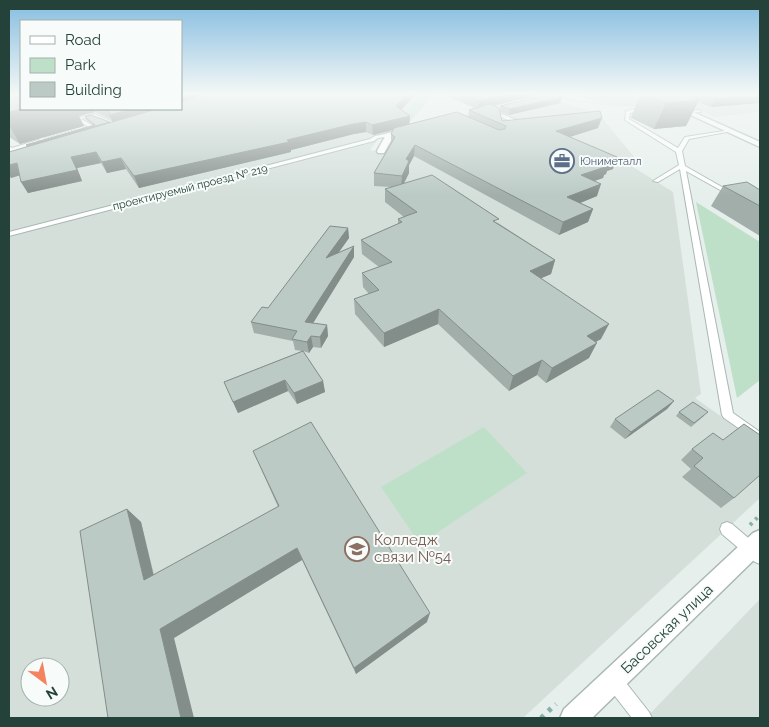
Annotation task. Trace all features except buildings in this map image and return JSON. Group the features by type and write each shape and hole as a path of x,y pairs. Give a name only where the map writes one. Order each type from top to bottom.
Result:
{"street":[{"path":"108,131 111,128"},
{"path":"381,152 390,135 419,128"},
{"path":"723,128 760,145"},
{"path":"81,139 99,133"},
{"path":"9,160 37,152"},
{"name":"Басовская улица","path":"573,718 757,549"}],"lane":[{"path":"75,132 90,128"},
{"path":"640,128 680,152"},
{"path":"679,139 730,131"},
{"name":"проектируемый проезд № 219","path":"9,234 372,140 376,137 390,135"},
{"path":"687,138 680,152 681,166 726,417 760,438"},
{"path":"9,148 11,150 48,140"},
{"path":"662,141 670,140"},
{"path":"656,182 681,166"},
{"path":"681,166 736,197"},
{"path":"727,529 757,549"},
{"path":"613,680 643,718"}],"path":[{"path":"36,140 80,128"}],"shaded area":[{"path":"131,128 389,128 370,150 385,152 393,138 433,128 610,128 635,158 625,162 673,192 701,394 695,398 760,444 760,498 523,718 9,718 9,164"},
{"path":"760,599 760,718 646,718"}],"green space":[{"path":"696,202 760,242 760,380 737,398"},
{"path":"484,427 527,473 420,544 381,487"}],"place":[{"name":"Юниметалл","path":"562,161"},
{"name":"Колледж связи №54","path":"357,549"}]}
